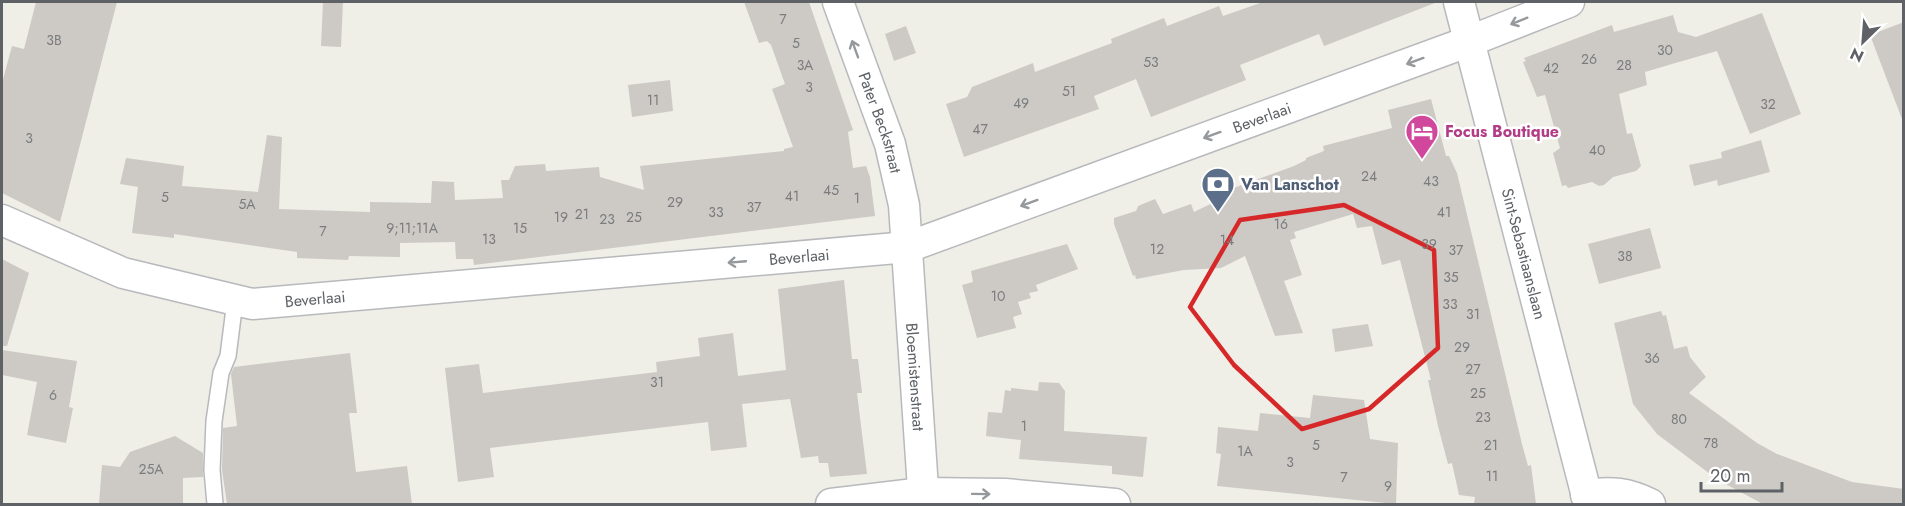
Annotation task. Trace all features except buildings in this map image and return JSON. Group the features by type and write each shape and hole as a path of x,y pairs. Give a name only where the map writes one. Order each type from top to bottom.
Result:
{"street":[{"name":"Pater Beckstraat","path":"838,2 890,144 904,205 908,247"},
{"name":"Sint-Sebastiaanslaan","path":"1460,2 1588,500"},
{"name":"Beverlaai","path":"2,220 123,273 252,304 908,247 1470,41 1569,2"},
{"name":"Bloemistenstraat","path":"908,247 923,499"},
{"path":"1588,500 1618,492 1650,504"},
{"path":"831,504 1005,494 1115,504"}],"lane":[{"path":"215,504 212,470 214,421 221,373 228,356 235,301"}],"highlighted area":[{"path":"1344,205 1434,250 1438,348 1369,409 1302,429 1234,365 1190,307 1240,220"}],"place":[{"name":"Focus Boutique","path":"1422,160"},
{"name":"Van Lanschot","path":"1218,213"}]}
